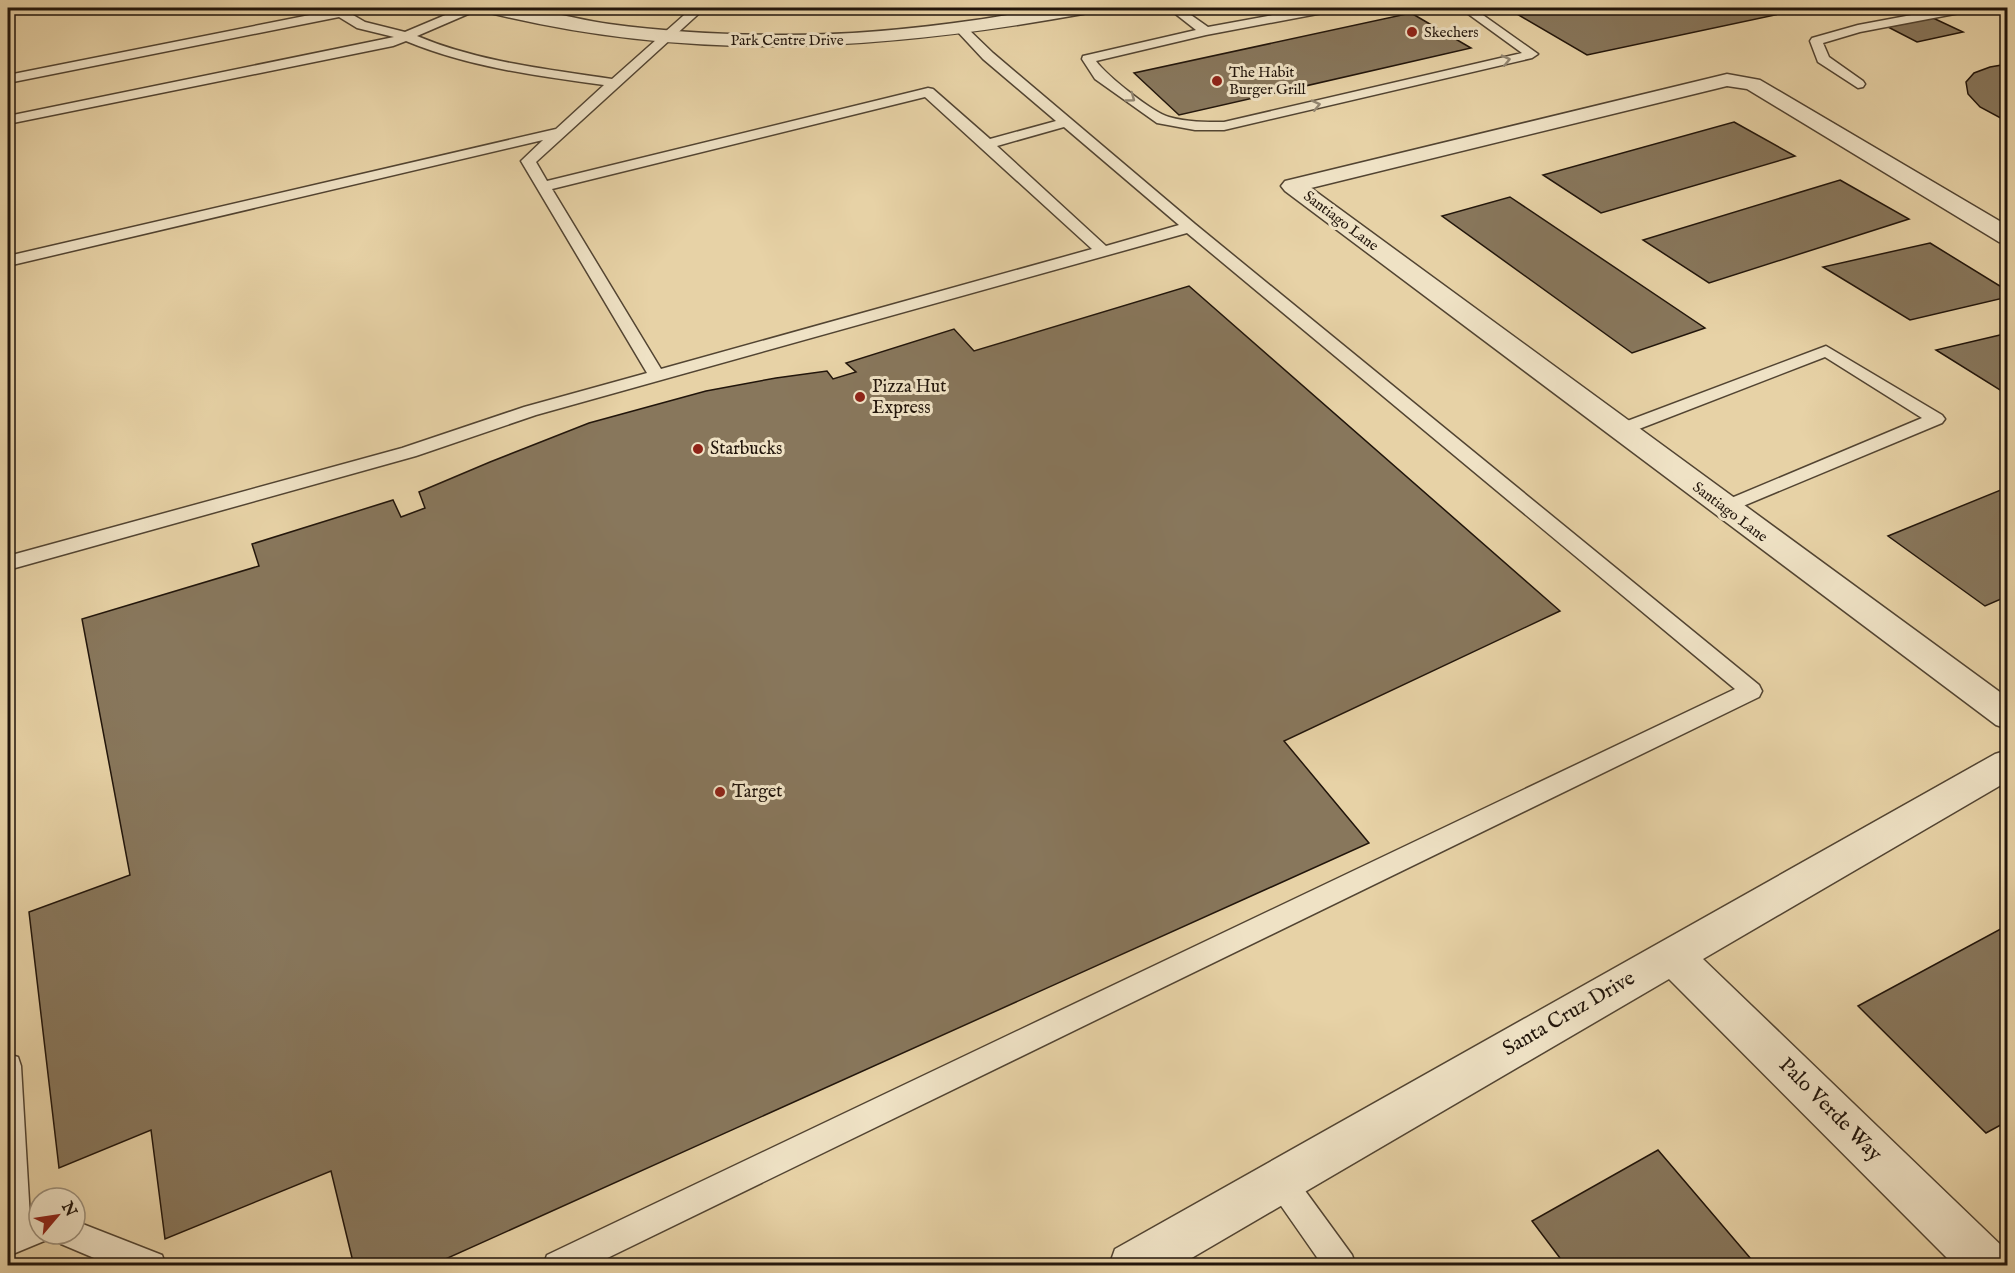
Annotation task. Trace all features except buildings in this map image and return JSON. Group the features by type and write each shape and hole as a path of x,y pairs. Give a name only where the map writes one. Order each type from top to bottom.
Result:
{"street":[{"name":"Park Centre Drive","path":"493,8 595,29 665,38 764,42 866,39 962,30 1083,8"},
{"name":"Santiago Lane","path":"2007,237 1753,84 1726,80 1293,186 2007,716"},
{"name":"Santa Cruz Drive","path":"1132,1266 2007,764"},
{"name":"Palo Verde Way","path":"1672,955 1988,1266"}],"lane":[{"path":"8,120 393,42 471,8"},
{"path":"657,376 528,161 699,8"},
{"path":"1174,8 1206,31"},
{"path":"1328,8 1206,31 1088,59 1100,76 1162,120 1195,126 1224,126 1532,54 1466,8"},
{"path":"1858,84 1823,59 1816,41 1858,29 1965,8"},
{"path":"8,77 337,10 361,25 405,36 439,50 523,70 615,83"},
{"path":"558,1266 1751,691 1190,227 988,56 962,30"},
{"path":"542,187 928,92 1103,251"},
{"path":"987,144 1068,122"},
{"path":"8,261 560,132"},
{"path":"8,563 397,455 530,411 1190,227"},
{"path":"1620,430 1826,351 1936,419 1724,508"},
{"path":"8,1066 21,1236"},
{"path":"1281,1180 1341,1266"},
{"path":"87,1240 151,1266"}],"place":[{"name":"Skechers","path":"1412,32"},
{"name":"The Habit Burger Grill","path":"1217,81"},
{"name":"Pizza Hut Express","path":"860,397"},
{"name":"Starbucks","path":"698,449"},
{"name":"Target","path":"720,792"}]}
